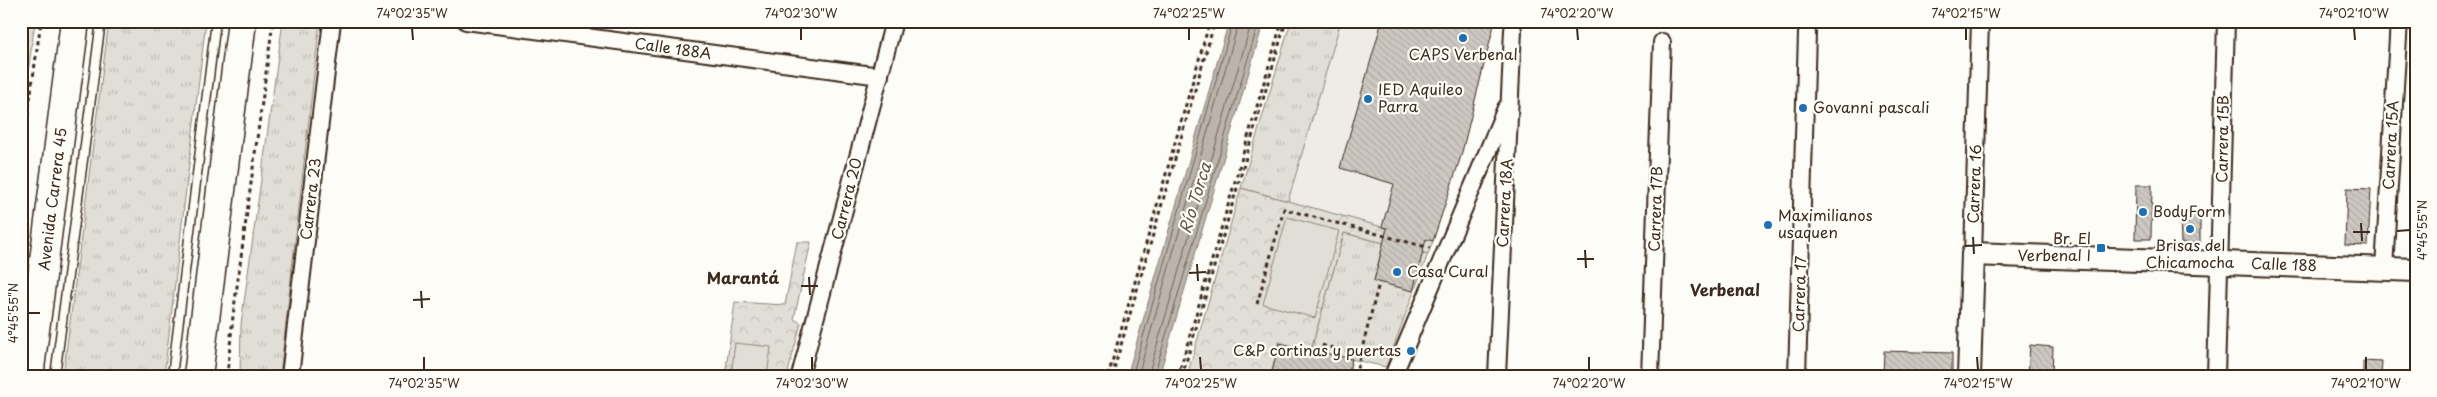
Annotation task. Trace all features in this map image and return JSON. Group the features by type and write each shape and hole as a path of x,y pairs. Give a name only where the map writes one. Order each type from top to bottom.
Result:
{"highway":[{"name":"Avenida Carrera 45","path":"29,376 75,21"},
{"path":"191,376 242,21"}],"street":[{"name":"Carrera 23","path":"290,376 332,21"},
{"name":"Calle 188A","path":"466,21 572,40 880,76"},
{"name":"Carrera 20","path":"800,376 894,21"},
{"name":"Carrera 16","path":"1969,376 1980,21"},
{"name":"Carrera 15B","path":"2216,376 2226,21"},
{"name":"Carrera 15A","path":"2384,268 2399,21"},
{"name":"Carrera 18A","path":"1497,376 1513,30"},
{"name":"Carrera 17","path":"1797,376 1808,33"},
{"name":"Carrera 17B","path":"1650,376 1662,42"},
{"path":"1393,376 1510,98"},
{"name":"Calle 188","path":"1973,254 2416,270"},
{"path":"21,330 40,299"}],"lane":[{"path":"55,376 101,21"},
{"path":"191,376 216,21"}],"path":[{"path":"21,163 40,21"},
{"path":"227,376 234,306 274,21"},
{"path":"1108,376 1210,21"},
{"path":"1112,376 1215,21"},
{"path":"1178,376 1282,21"},
{"path":"1182,376 1286,21"},
{"path":"1257,304 1284,209 1438,250"},
{"path":"1355,376 1379,283"},
{"path":"1320,352 1321,345 1361,354"}],"shaded area":[{"name":"IED Aquileo Parra","path":"1341,21 1441,21 1382,227 1288,201"}],"green space":[{"path":"21,21 35,21 21,125"},
{"path":"109,21 206,21 164,376 63,376"},
{"path":"283,21 320,21 280,376 240,376 241,324"},
{"path":"1291,21 1341,21 1288,201 1241,188"},
{"path":"1241,188 1433,241 1428,254 1344,233 1311,350 1279,343 1271,376 1187,376"},
{"path":"1287,217 1339,231 1315,318 1263,304"},
{"path":"1344,233 1428,254 1386,367 1311,350","holes":["1381,252 1420,262 1413,290 1374,281"]},
{"path":"797,242 811,242 794,319 801,323 787,376 725,376 735,302 785,305"},
{"path":"735,343 771,347 767,376 731,376"}],"water":[{"name":"Río Torca","path":"1229,21 1264,21 1159,376 1127,376"}],"building":[{"path":"1382,21 1495,21 1461,156 1433,241 1426,239 1413,291 1374,281 1387,228 1382,227 1394,184 1340,168"},
{"name":"BodyForm","path":"2136,185 2152,185 2151,239 2135,239"},
{"path":"2347,188 2371,189 2368,246 2345,245"},
{"name":"Brisas del Chicamocha","path":"2180,215 2200,215 2200,243 2181,243"},
{"path":"1279,343 1352,359 1348,376 1271,376"},
{"path":"2030,345 2053,347 2052,376 2028,376"},
{"path":"1884,351 1952,353 1952,376 1883,376"},
{"path":"2363,361 2382,362 2381,376 2363,376"}],"place":[{"name":"CAPS Verbenal","path":"1463,38"},
{"name":"IED Aquileo Parra","path":"1368,99"},
{"name":"Govanni pascali","path":"1803,108"},
{"name":"BodyForm","path":"2143,212"},
{"name":"Maximilianos usaquen","path":"1768,225"},
{"name":"Brisas del Chicamocha","path":"2190,229"},
{"name":"Br. El Verbenal I","path":"2101,248"},
{"name":"Casa Cural","path":"1397,272"},
{"name":"C&P cortinas y puertas","path":"1411,351"}],"district":[{"name":"Marantá","path":"743,278"},
{"name":"Verbenal","path":"1725,290"}]}
